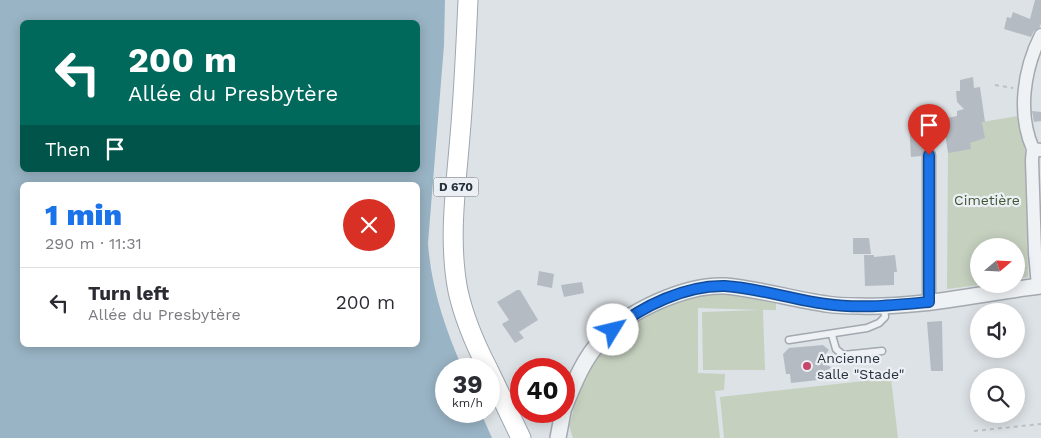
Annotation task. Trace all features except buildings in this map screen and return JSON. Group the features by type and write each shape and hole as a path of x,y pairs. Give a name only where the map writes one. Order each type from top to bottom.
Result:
{"main road":[{"name":"D 670","path":"468,0 464,89 454,212 454,256 458,291 469,330 482,358"},
{"name":"D 670","path":"500,395 521,438"}],"street":[{"path":"575,382 580,370 602,339 624,321 648,306 674,295 697,290 723,286 827,304 884,306 929,302 1039,286 1034,253 1032,160 1037,150 1028,137 1024,109 1026,78 1041,35"},
{"path":"929,155 929,302"},
{"path":"558,438 561,423"}],"lane":[{"path":"789,340 832,335 867,328 879,323 885,317 884,306"},
{"path":"832,335 836,349 843,355 882,351"}],"path":[{"path":"995,85 1025,91"},
{"path":"974,430 1041,424"}],"green space":[{"name":"Cimetière","path":"1018,116 1025,151 1028,277 1025,278 1025,238 970,238 970,286 947,289 948,153 969,140 984,136 982,122"},
{"path":"732,293 776,301 776,310 763,310 765,370 703,370 702,312 760,310 698,308 698,373 725,374 724,390 715,391 720,438 573,438 569,426 570,423 575,423 577,397 592,362 611,339 642,314 697,295"},
{"path":"891,378 898,438 724,438 720,397"}],"water":[{"path":"0,0 445,0 444,45 428,243 436,292 450,339 458,358 435,358 435,423 485,423 492,438 0,438"}],"place":[{"name":"Ancienne salle \"Stade\"","path":"807,366"}],"route":[{"path":"613,330 648,306 674,295 723,286 827,304 884,306 929,302 929,155"}]}
